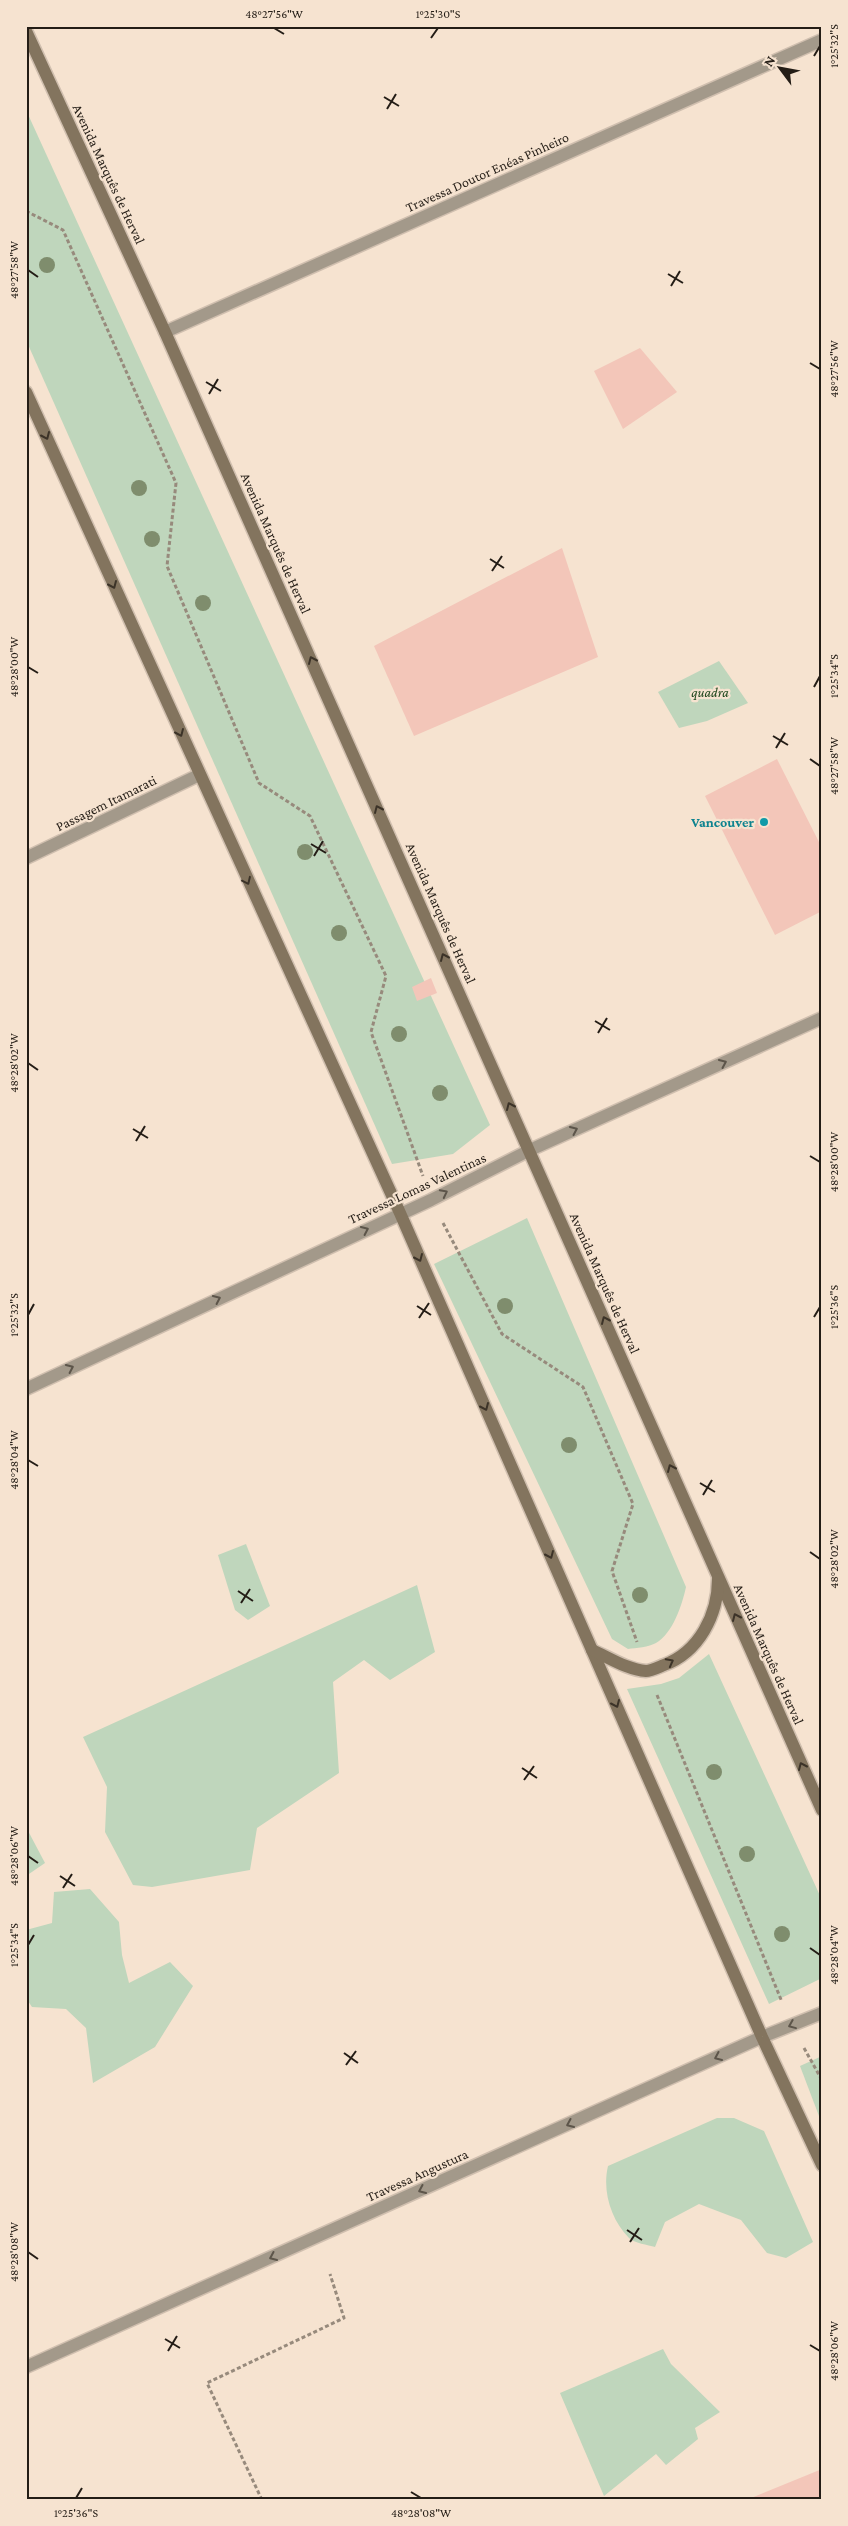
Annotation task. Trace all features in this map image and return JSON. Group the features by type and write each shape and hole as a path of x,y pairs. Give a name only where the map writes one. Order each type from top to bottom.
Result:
{"main road":[{"name":"Avenida Marquês de Herval","path":"26,31 165,332 822,1810"},
{"path":"26,392 199,776 400,1213 762,2037 822,2165"},
{"path":"592,1650 647,1671 671,1662 693,1646 705,1630 714,1610 718,1593 718,1576"}],"street":[{"name":"Travessa Doutor Enéas Pinheiro","path":"165,332 822,40"},
{"name":"Passagem Itamarati","path":"26,858 199,776"},
{"name":"Travessa Lomas Valentinas","path":"26,1388 431,1200 530,1150 822,1018"},
{"name":"Travessa Angustura","path":"26,2367 762,2037 822,2013"}],"path":[{"path":"26,211 64,230 176,483 167,566 258,783 310,816 386,976 372,1032 431,1200 502,1334 584,1387 633,1504 612,1571 647,1671 792,2026 822,2080"},
{"path":"262,2500 207,2383 344,2318 330,2274"}],"green space":[{"path":"26,110 490,1125 453,1154 392,1164 26,340"},
{"name":"quadra","path":"719,661 748,703 707,721 679,728 658,692"},
{"path":"527,1218 686,1587 672,1626 662,1638 650,1645 628,1649 612,1639 434,1264"},
{"path":"246,1544 270,1606 248,1620 235,1610 218,1555"},
{"path":"417,1585 435,1652 390,1680 364,1660 333,1682 339,1773 257,1828 250,1870 152,1887 133,1885 105,1832 107,1787 83,1737"},
{"path":"709,1654 822,1900 822,1978 769,2004 627,1689 661,1684 679,1678"},
{"path":"26,1827 45,1863 26,1876"},
{"path":"90,1889 119,1922 122,1955 129,1983 170,1962 193,1986 155,2047 93,2083 86,2028 66,2009 32,2007 26,1998 26,1930 52,1923 54,1892"},
{"path":"822,2056 822,2124 800,2066"},
{"path":"717,2118 734,2118 764,2131 813,2242 786,2258 767,2253 741,2220 699,2204 665,2222 655,2247 634,2241 623,2231 613,2214 607,2195 606,2176 608,2166"},
{"path":"663,2349 671,2364 720,2412 695,2428 698,2439 666,2465 656,2454 604,2496 560,2393"}],"building":[{"path":"640,348 677,392 623,429 594,371"},
{"path":"562,548 598,657 414,736 374,646"},
{"name":"Vancouver","path":"777,759 822,848 822,911 775,935 705,796"},
{"path":"431,978 437,993 417,1001 412,987"},
{"path":"822,2469 822,2500 752,2500 751,2498"}],"place":[{"name":"Vancouver","path":"764,822"}]}
